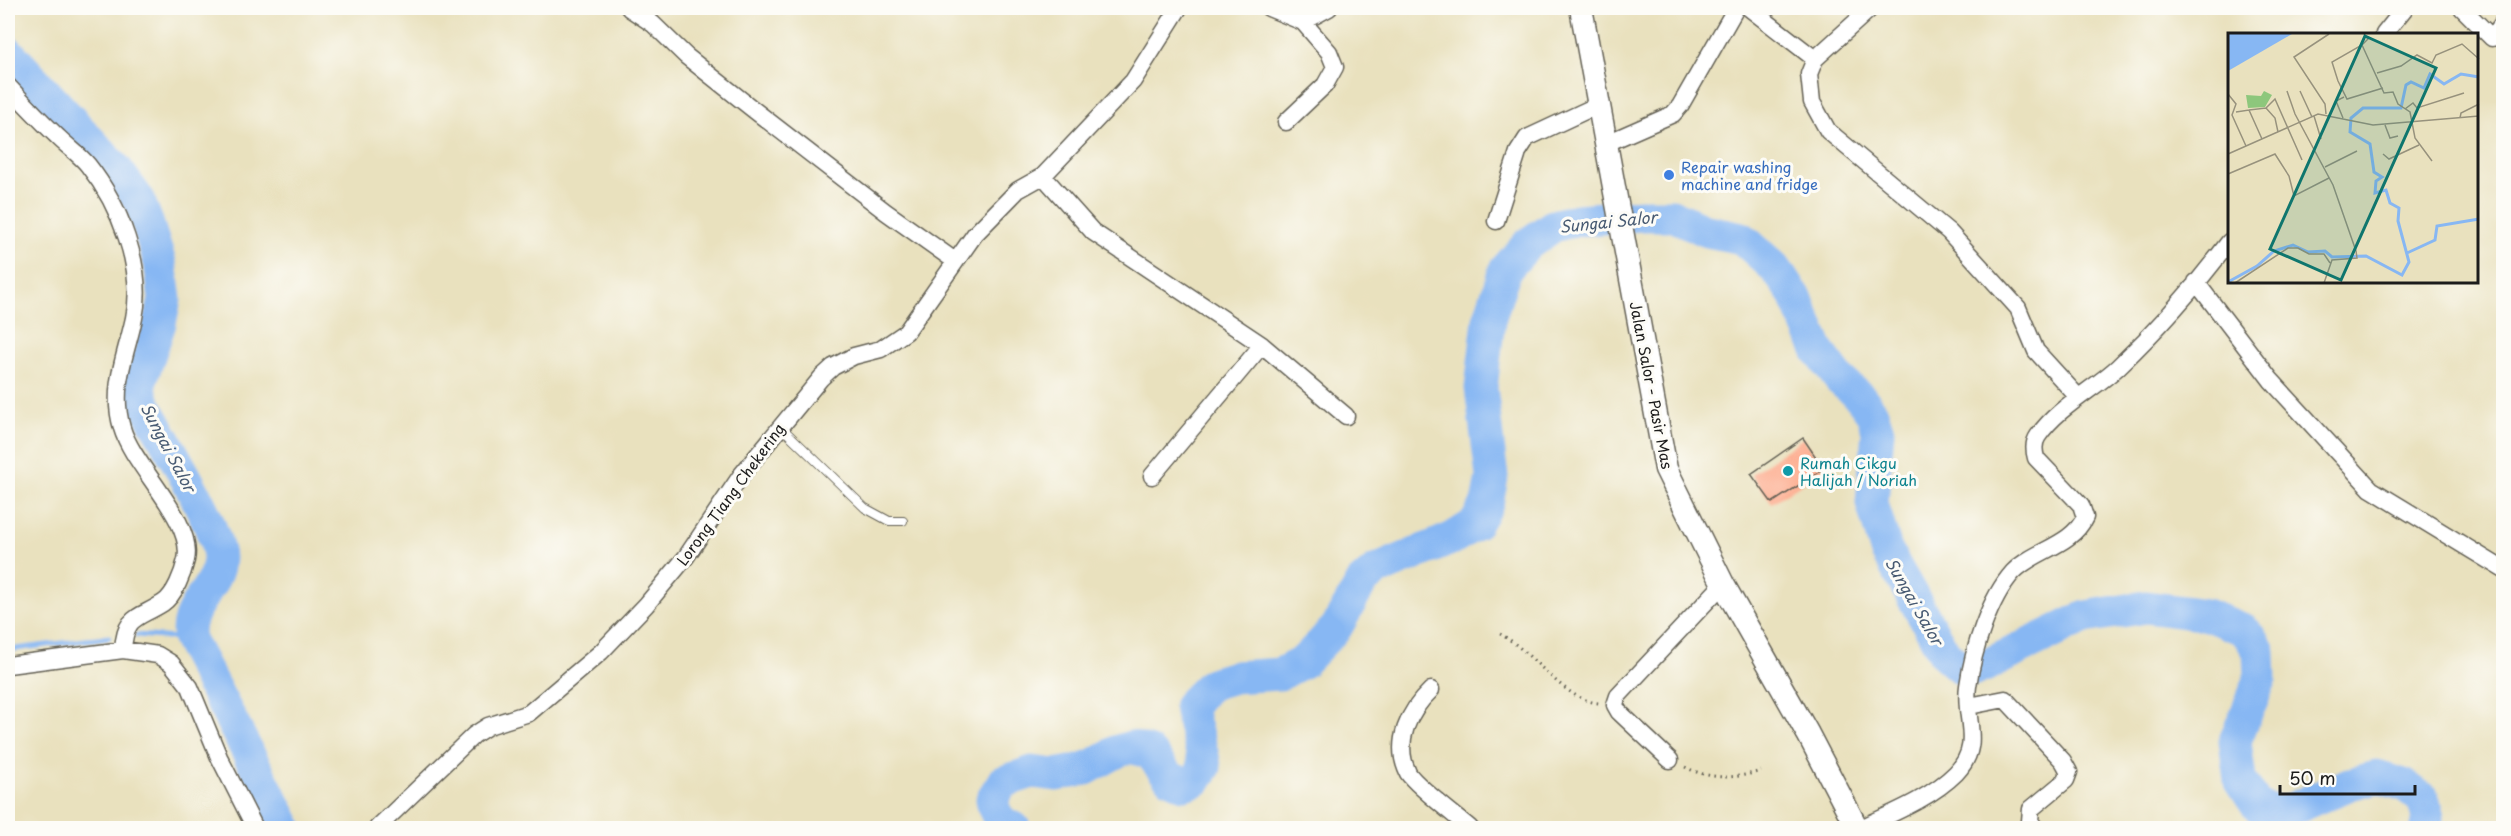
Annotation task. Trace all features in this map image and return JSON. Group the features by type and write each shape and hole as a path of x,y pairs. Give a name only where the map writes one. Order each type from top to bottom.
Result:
{"main road":[{"name":"Jalan Salor - Pasir Mas","path":"1581,8 1666,469 1724,584 1859,828"}],"street":[{"path":"629,8 653,24 686,56 754,110 886,212 955,261"},
{"name":"Lorong Tiang Chekering","path":"378,828 474,735 488,726 529,713 601,652 646,605 686,557 742,474 780,425 833,367 854,356 881,349 906,332 975,234 1018,190 1043,176 1134,81 1179,8"},
{"path":"1269,8 1303,22 1329,52 1335,67 1325,85 1286,122"},
{"path":"1303,22 1329,8"},
{"path":"1607,143 1672,114 1680,106 1736,8"},
{"path":"1749,8 1815,59"},
{"path":"1871,8 1815,59 1809,74 1812,102 1828,130 1949,232 2018,309 2036,351 2078,397"},
{"path":"2385,33 2405,8"},
{"path":"2462,8 2492,38 2504,21"},
{"path":"8,86 87,164 113,205 133,265 135,315 121,363 116,408 135,458 179,523 188,547 186,560 171,596 133,619 126,626 123,650"},
{"path":"1496,221 1518,152 1527,138 1600,104"},
{"path":"1043,176 1093,232 1262,345 1346,416"},
{"path":"1859,828 1936,789 1957,772 1971,746 1967,688 1985,620 2014,572 2079,529 2085,517 2080,505 2036,458 2034,448 2037,437 2078,397 2120,365 2228,243"},
{"path":"2196,282 2271,380 2371,489 2504,570"},
{"path":"1152,476 1262,345"},
{"path":"1670,760 1619,712 1615,705 1618,696 1724,584"},
{"path":"8,665 123,650 158,656 171,663 182,673 255,828"},
{"path":"1431,690 1414,706 1404,730 1402,751 1408,774 1470,828"},
{"path":"1969,706 2005,699 2063,761 2069,772 2066,780 2031,809 2030,821 2035,828"}],"lane":[{"path":"780,425 865,508 890,521 903,521"}],"path":[{"path":"1500,634 1512,640 1573,694 1587,702 1615,705"},
{"path":"1670,760 1700,774 1736,778 1761,771"}],"building":[{"name":"Rumah Cikgu Halijah / Noriah","path":"1803,438 1824,469 1772,503 1751,474"}],"waterway":[{"name":"Sungai Salor","path":"8,52 117,170 138,199 147,222 160,263 165,299 160,323 139,386 144,403 200,505 217,546 219,560 217,570 190,618 189,639 287,828"},
{"name":"Sungai Salor","path":"1014,828 998,817 992,799 1003,782 1032,772 1056,775 1086,769 1118,751 1131,747 1150,753 1169,777 1184,784 1196,780 1205,767 1190,705 1211,684 1234,677 1280,674 1303,662 1336,628 1362,582 1375,571 1453,538 1475,524 1487,504 1492,477 1481,388 1489,320 1505,270 1528,244 1553,226 1577,220 1641,215 1672,215 1707,231 1742,238 1775,268 1795,296 1818,350 1840,380 1860,397 1872,413 1878,431 1872,503 1886,550 1945,654 1961,668 1977,669 1987,665 2085,617 2146,607 2207,615 2245,630 2259,651 2260,680 2235,741 2240,780 2257,806 2282,813 2350,784 2377,777 2404,785 2423,799 2428,818 2426,828"},
{"path":"137,635 189,639"},
{"path":"8,650 109,637"}],"place":[{"name":"Repair washing machine and fridge","path":"1669,175"},
{"name":"Rumah Cikgu Halijah / Noriah","path":"1788,471"}]}
